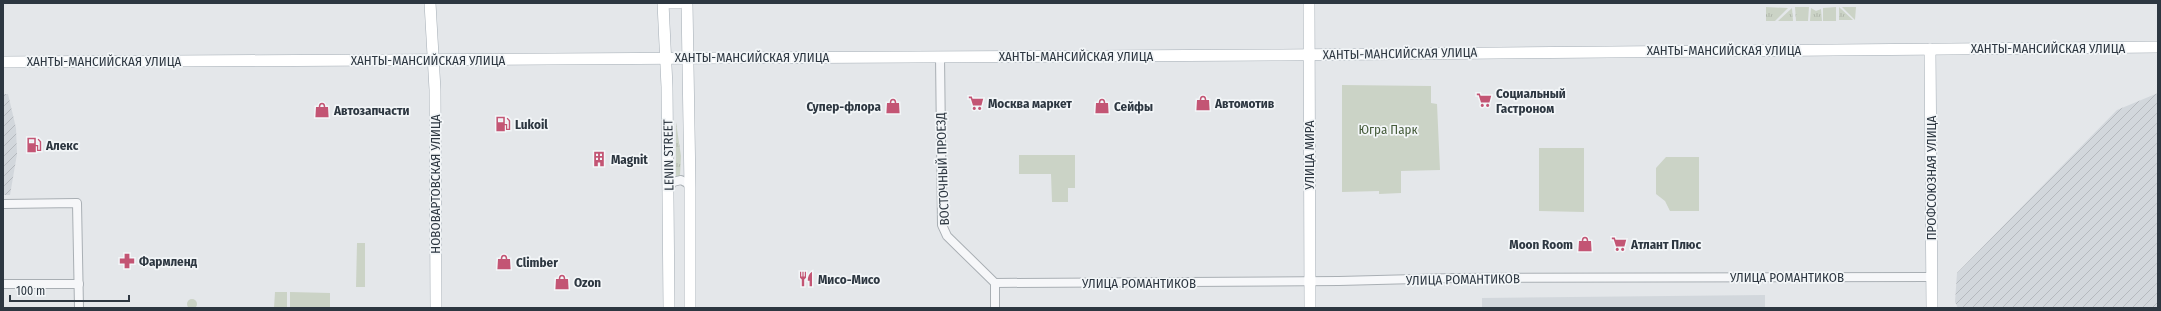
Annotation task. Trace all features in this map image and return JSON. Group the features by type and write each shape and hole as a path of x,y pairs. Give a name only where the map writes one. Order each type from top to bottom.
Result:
{"main road":[{"name":"НОВОВАРТОВСКАЯ УЛИЦА","path":"430,3 432,60 435,90 436,308"},
{"name":"LENIN STREET","path":"663,3 668,190 669,308"},
{"path":"670,3 679,3"},
{"name":"LENIN STREET","path":"687,3 690,308"},
{"name":"УЛИЦА МИРА","path":"1309,3 1310,308"},
{"name":"ХАНТЫ-МАНСИЙСКАЯ УЛИЦА","path":"3,62 2155,48"},
{"name":"ПРОФСОЮЗНАЯ УЛИЦА","path":"1930,49 1932,308"}],"street":[{"name":"ВОСТОЧНЫЙ ПРОЕЗД","path":"940,56 942,225 947,236 995,284"},
{"path":"668,190 673,182 681,180 687,183 690,188"},
{"path":"3,204 77,203 80,308"},
{"name":"УЛИЦА РОМАНТИКОВ","path":"995,284 1454,278 1932,277"},
{"path":"3,284 79,284"},
{"path":"995,284 995,308"}],"shaded area":[{"path":"2158,93 2158,308 1958,308 1955,302 1957,273 2117,110"},
{"path":"3,94 8,94 16,128 17,154 10,195 3,195"},
{"path":"1765,295 1765,308 1482,308 1482,298"}],"green space":[{"path":"1766,7 1788,8 1775,21 1766,21"},
{"path":"1795,7 1809,7 1808,21 1796,21"},
{"path":"1836,7 1836,21 1823,21 1823,8"},
{"path":"1839,7 1853,20 1839,20"},
{"path":"1842,7 1856,7 1855,20"},
{"path":"1792,8 1793,21 1778,21"},
{"path":"1811,8 1816,11 1821,9 1822,21 1810,21"},
{"name":"Югра Парк","path":"1342,85 1431,86 1431,103 1437,104 1440,170 1401,171 1401,193 1379,194 1379,191 1342,192"},
{"path":"676,122 681,156 680,176 676,176"},
{"path":"1539,148 1584,148 1584,212 1539,211"},
{"path":"1019,155 1075,155 1075,188 1068,188 1068,202 1052,202 1051,174 1019,174"},
{"path":"1666,157 1699,157 1699,211 1670,211 1665,201 1656,194 1656,168"},
{"path":"357,243 365,243 365,287 356,287"},
{"path":"275,292 287,292 287,308 274,308"},
{"path":"290,292 330,293 330,308 290,308"},
{"path":"190,299 194,299 196,300 196,308 190,309 187,306 187,302"}],"place":[{"name":"Социальный Гастроном","path":"1484,100"},
{"name":"Москва маркет","path":"976,103"},
{"name":"Автомотив","path":"1203,103"},
{"name":"Супер-флора","path":"893,106"},
{"name":"Сейфы","path":"1102,106"},
{"name":"Автозапчасти","path":"322,110"},
{"name":"Lukoil","path":"503,124"},
{"name":"Алекс","path":"34,145"},
{"name":"Magnit","path":"599,159"},
{"name":"Moon Room","path":"1585,244"},
{"name":"Атлант Плюс","path":"1619,244"},
{"name":"Фармленд","path":"127,261"},
{"name":"Climber","path":"504,262"},
{"name":"Мисо-Мисо","path":"806,279"},
{"name":"Ozon","path":"562,282"}]}
